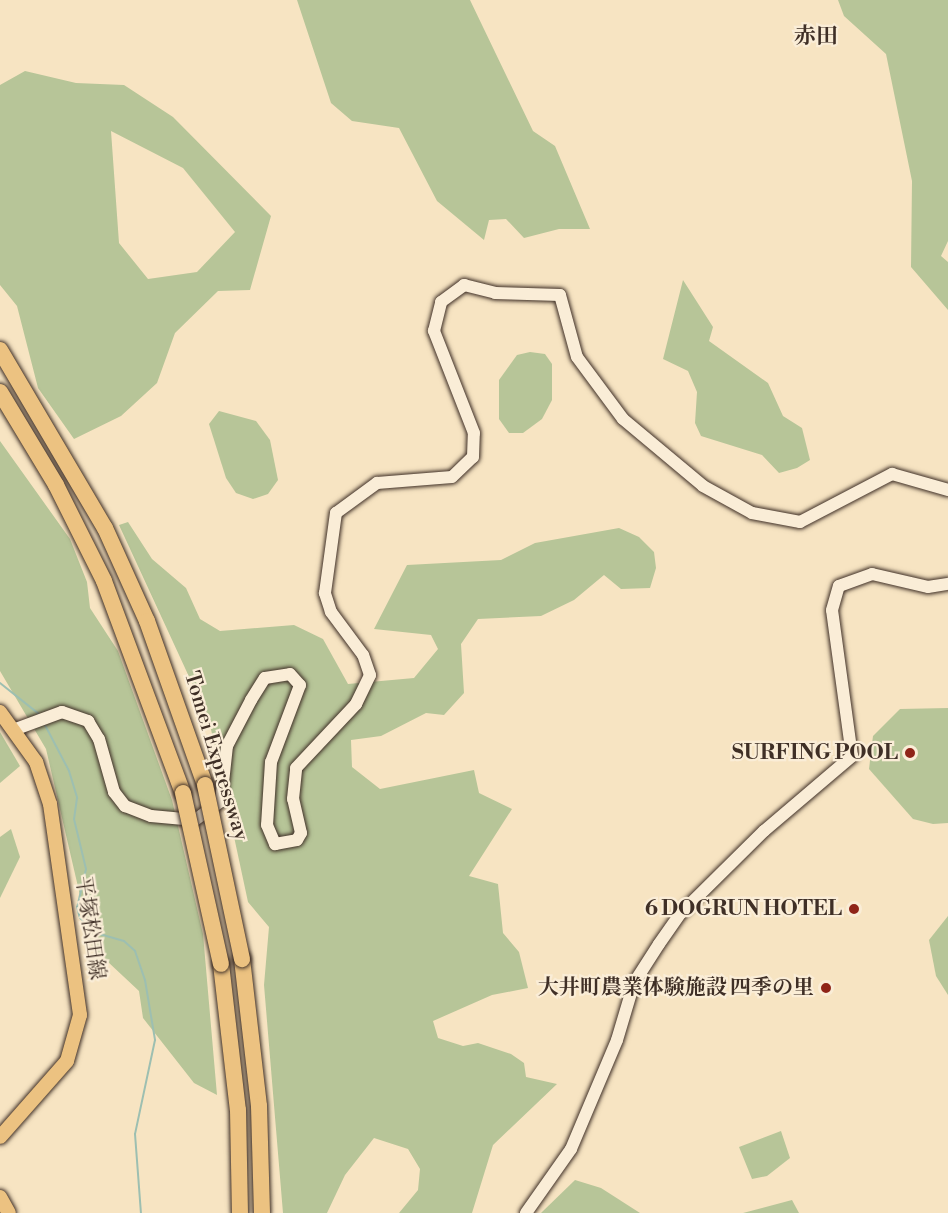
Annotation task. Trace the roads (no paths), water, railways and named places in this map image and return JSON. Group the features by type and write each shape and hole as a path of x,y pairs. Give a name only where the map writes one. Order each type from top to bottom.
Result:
{"highway":[{"name":"Tomei Expressway","path":"0,350 105,528 147,621 205,785 242,959 259,1106 262,1213"},
{"name":"Tomei Expressway","path":"0,392 56,485 104,580 183,793 221,964 238,1110 240,1213"}],"main road":[{"name":"平塚松田線","path":"0,712 19,728 36,762 50,804 80,1015 67,1061 0,1137"},
{"path":"0,1197 9,1213"}],"street":[{"path":"19,728 51,715 73,715 95,729 114,792 125,806 151,816 195,820 221,801 227,746 250,700 265,678 290,674 300,685 271,762 267,825 275,844 297,840 301,833 293,799 296,768 359,699 370,675 363,655 331,612 325,593 336,513 377,483 452,477 473,457 474,433 434,331 441,302 464,285 495,293 560,296 572,348 622,419 704,486 753,513 800,522 892,474 948,490"},
{"path":"526,1213 571,1149 617,1040 634,983 658,944 681,914 764,831 852,756 832,610 839,586 873,574 928,587 948,584"}],"waterway":[{"path":"0,683 39,714"},
{"path":"45,725 69,771 77,798 74,819 86,869 77,907 80,918 96,933 124,941 135,951 145,980 155,1040 135,1134 141,1213"}],"place":[{"name":"SURFING POOL","path":"910,753"},
{"name":"6 DOGRUN HOTEL","path":"854,909"},
{"name":"大井町農業体験施設 四季の里","path":"826,988"}],"district":[{"name":"赤田","path":"816,37"}]}
